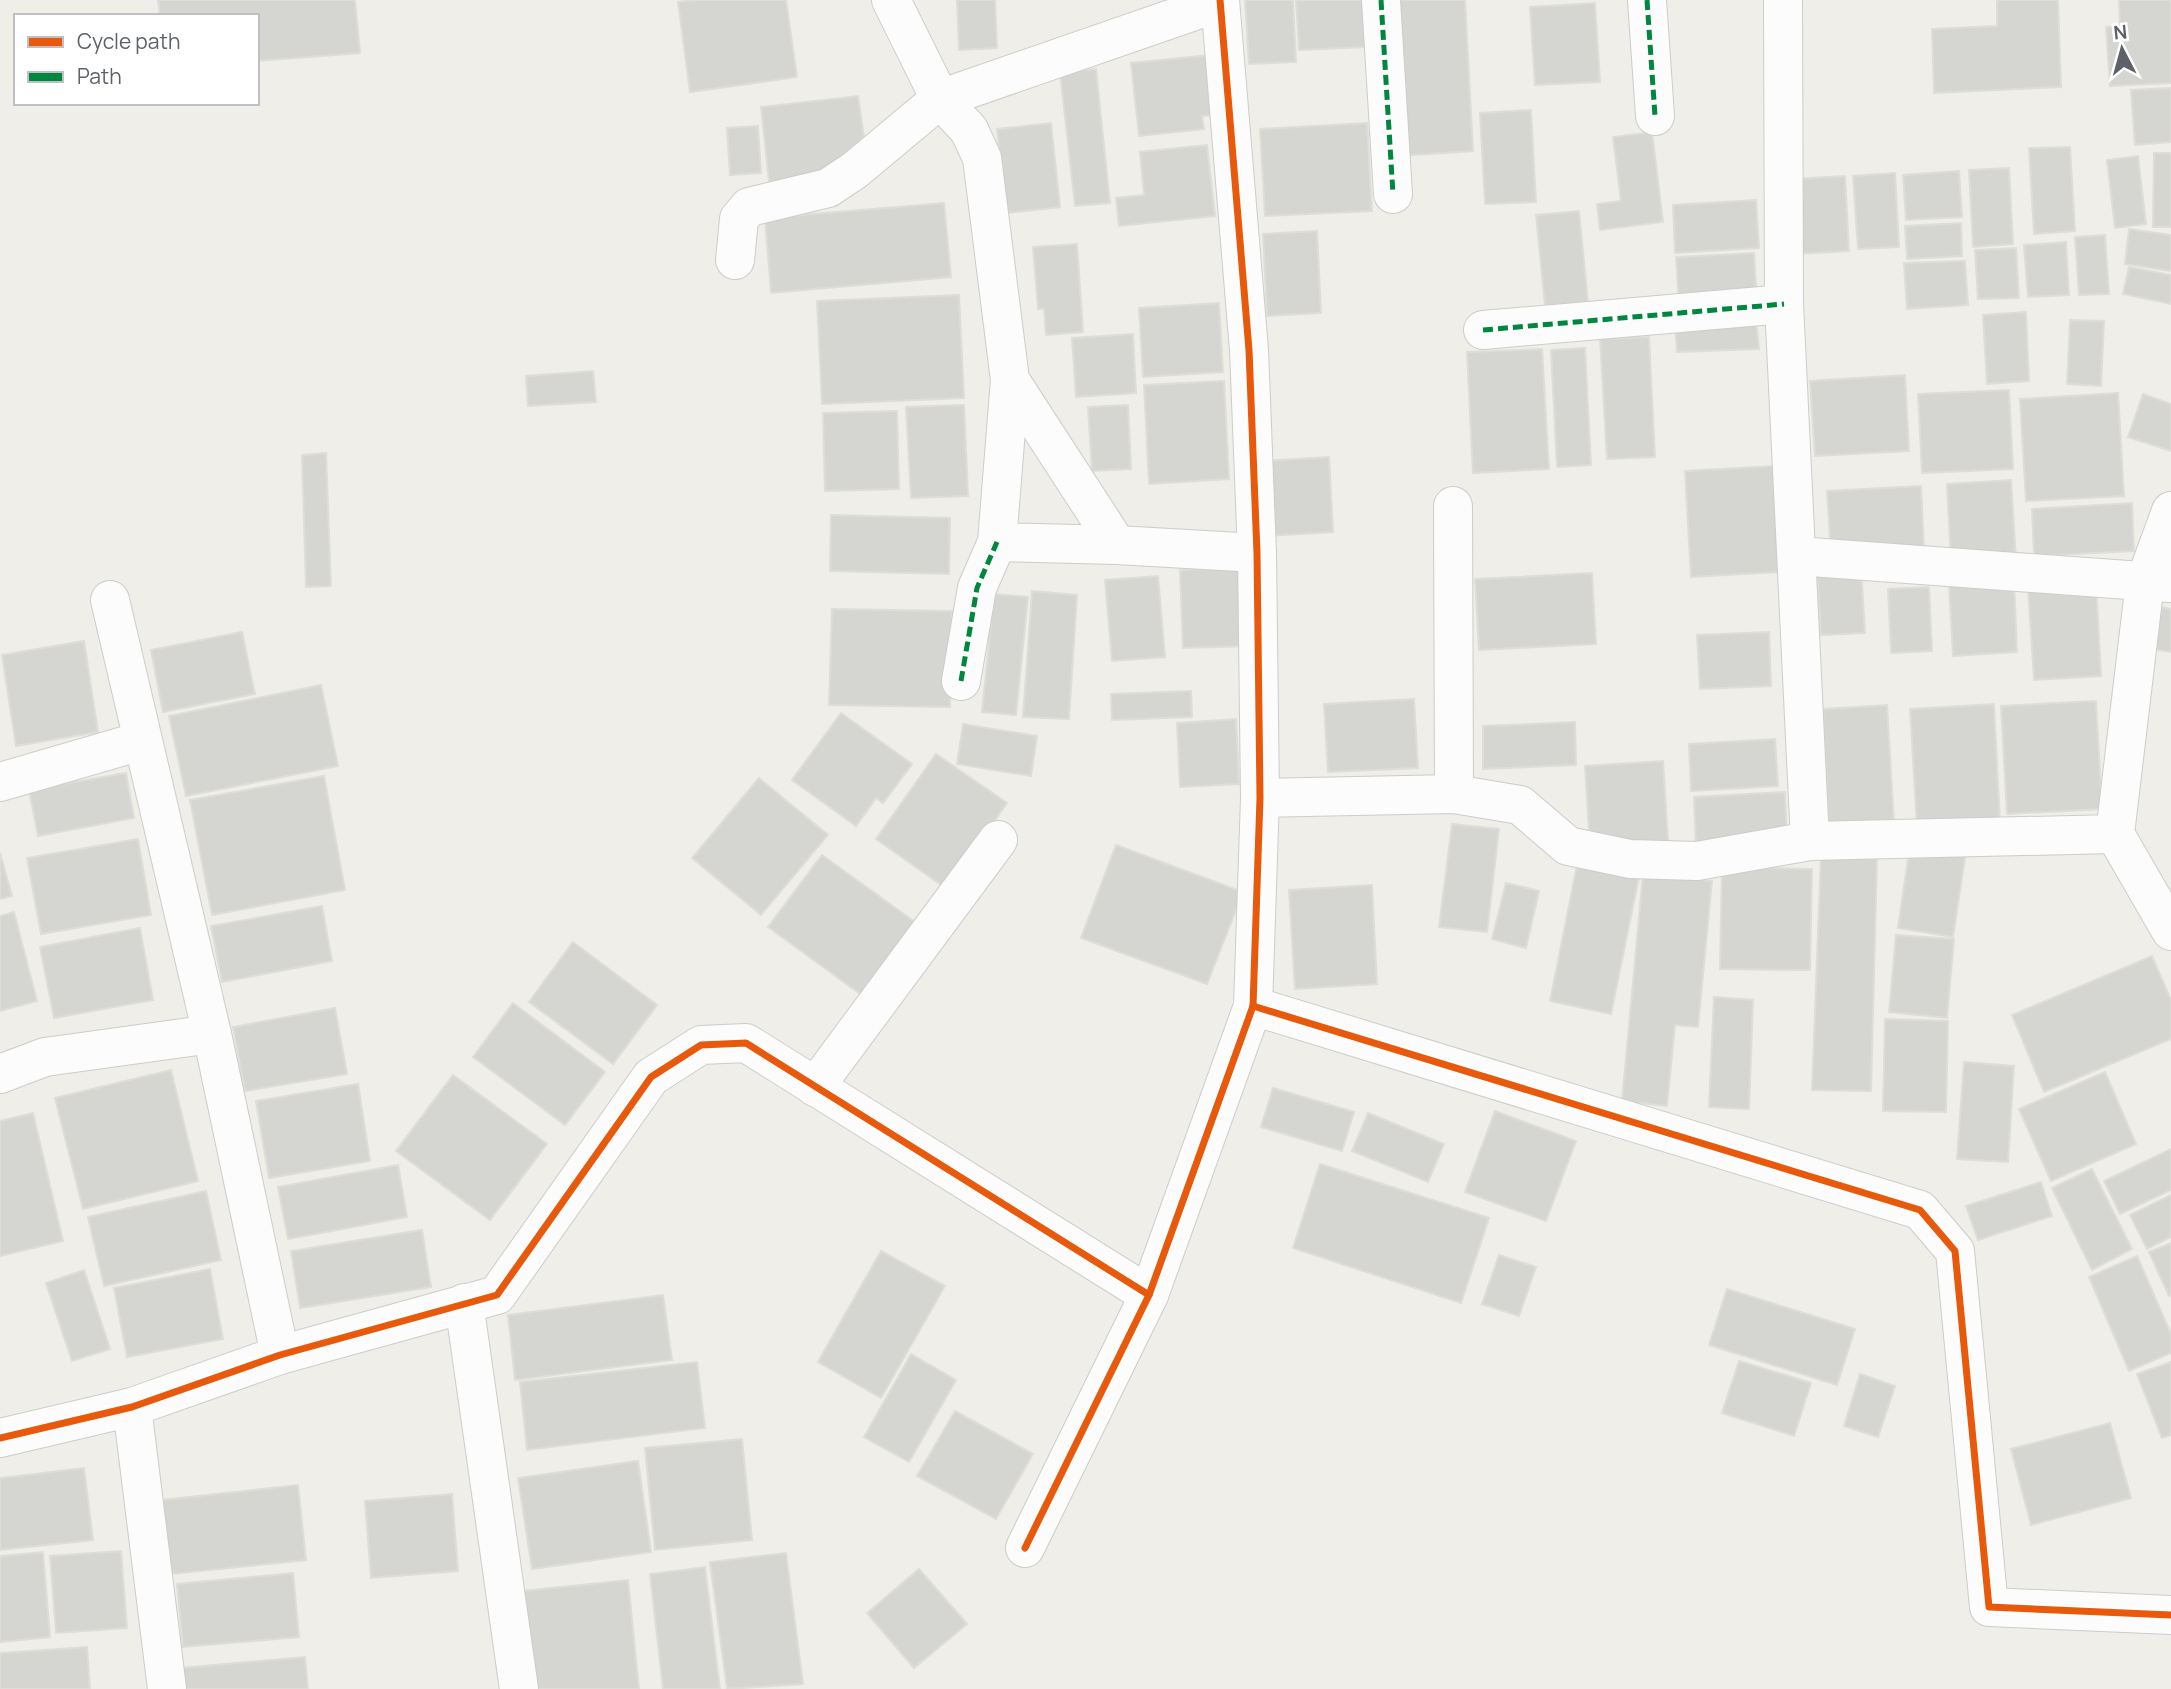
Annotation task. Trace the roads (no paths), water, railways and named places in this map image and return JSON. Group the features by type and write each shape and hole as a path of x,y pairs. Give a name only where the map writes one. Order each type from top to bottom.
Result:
{"street":[{"path":"891,0 940,99 969,130 982,158 1010,380 997,542 976,588 961,681"},
{"path":"1381,0 1393,194"},
{"path":"1647,0 1655,117"},
{"path":"1783,0 1783,304 1810,841"},
{"path":"735,260 739,219 749,207 828,188 855,170 940,99 1220,1 1249,350 1257,553 1260,798 1253,1006 1149,1295 1025,1548"},
{"path":"1483,330 1783,304"},
{"path":"1010,380 1117,545"},
{"path":"1453,506 1454,794"},
{"path":"2171,511 2115,834 2171,931"},
{"path":"997,542 1257,553"},
{"path":"1797,556 2158,583"},
{"path":"110,600 212,1034 280,1355"},
{"path":"0,782 141,741"},
{"path":"1260,798 1454,794 1520,806 1568,846 1630,859 1697,861 1810,841 2115,834"},
{"path":"815,1087 998,840"},
{"path":"1253,1006 1920,1210 1955,1251 1989,1607 2171,1615"},
{"path":"0,1074 46,1057 212,1034"},
{"path":"0,1438 132,1407 280,1355 497,1295 651,1077 701,1045 746,1043 1149,1295"},
{"path":"464,1303 519,1689"},
{"path":"132,1407 167,1689"}]}
